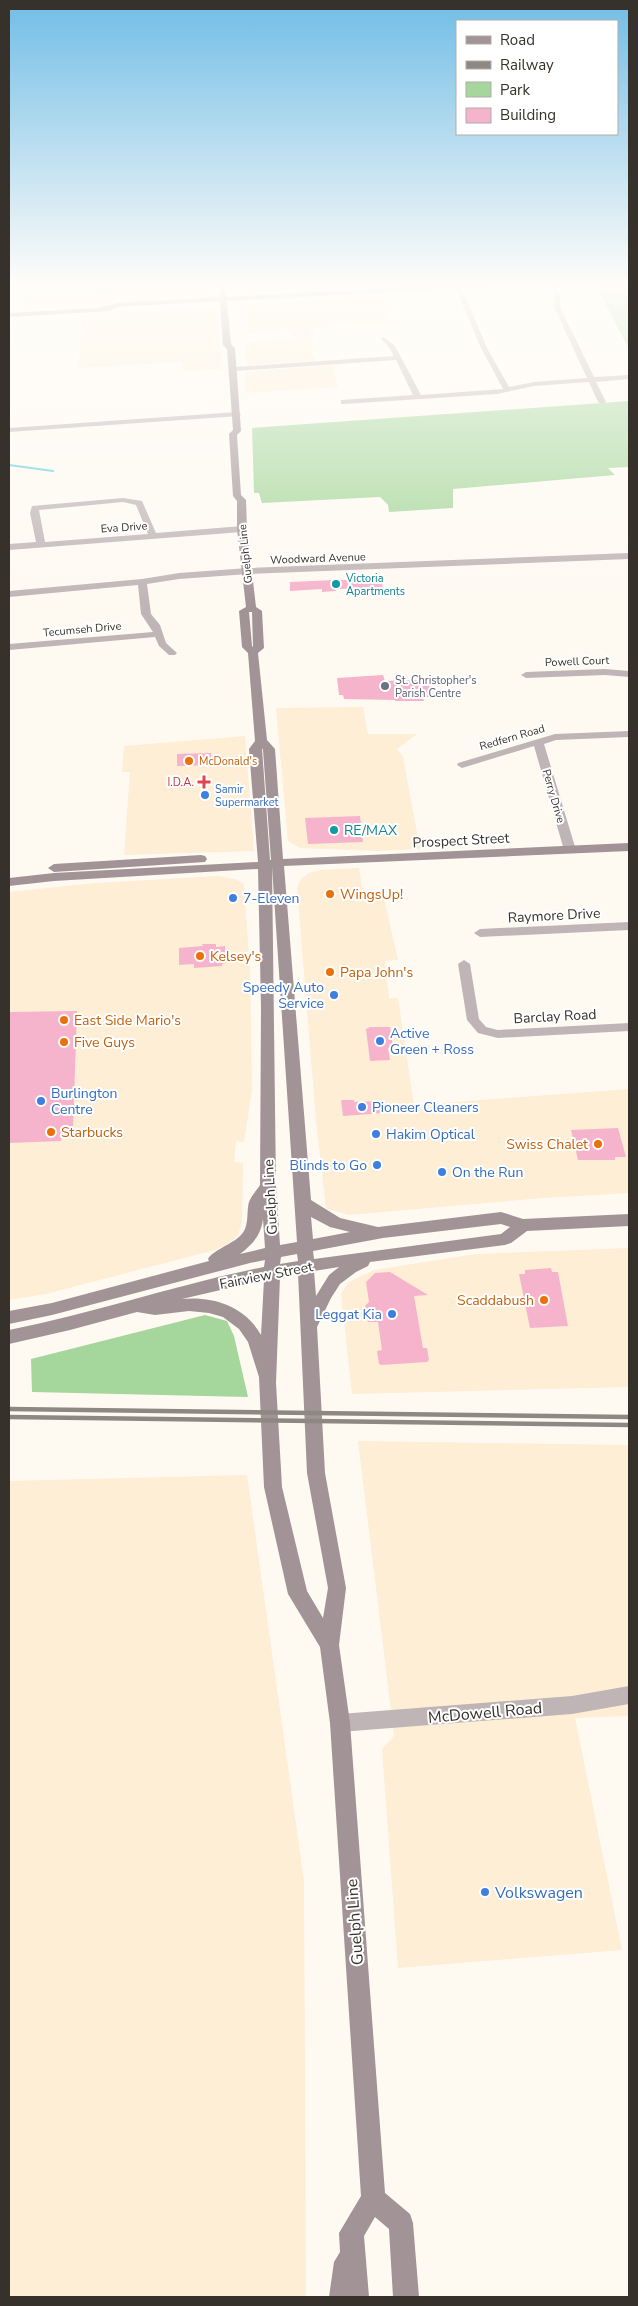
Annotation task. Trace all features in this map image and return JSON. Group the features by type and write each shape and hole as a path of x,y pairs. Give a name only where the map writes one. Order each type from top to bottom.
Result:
{"main road":[{"name":"Guelph Line","path":"236,392 237,432 233,434 235,465 238,496 244,498 242,529 251,608 257,611 259,648 253,652 261,741 269,749 278,862 285,985 306,1246 316,1473 337,1588 328,1645 340,1722 373,2199"},
{"path":"237,432 243,434 244,440"},
{"name":"Guelph Line","path":"261,741 254,749 264,864 268,1017 268,1186 273,1252 267,1383 273,1487 298,1594 328,1645"},
{"name":"Prospect Street","path":"9,882 54,877 246,867 278,862 629,847"},
{"name":"Prospect Street","path":"9,872 152,860 246,857 264,864"},
{"path":"200,1269 228,1254 248,1239 254,1226 257,1202 268,1186"},
{"path":"303,1203 322,1218 337,1224 384,1232"},
{"name":"Fairview Street","path":"9,1318 52,1309 200,1269 273,1252 384,1232 501,1218 523,1225 629,1220"},
{"name":"Fairview Street","path":"9,1337 90,1319 181,1293 272,1272 505,1239 523,1225"},
{"path":"310,1326 330,1282 344,1271 382,1255"},
{"path":"137,1306 158,1310 200,1304 214,1306 229,1312 244,1326 255,1341 267,1383"},
{"path":"342,2297 351,2233 373,2199 401,2223 406,2297"},
{"path":"351,2233 356,2297"}],"street":[{"path":"415,392 418,398"},
{"path":"344,402 500,392"},
{"path":"598,392 602,402"},
{"path":"9,430 237,414"},
{"path":"41,544 34,513 36,508 123,500 139,503 153,536"},
{"name":"Eva Drive","path":"9,547 242,529"},
{"name":"Woodward Avenue","path":"9,594 142,582 179,576 248,571 629,556"},
{"path":"142,582 146,614 155,625 162,644 172,653"},
{"name":"Tecumseh Drive","path":"9,647 158,634"},
{"name":"Powell Court","path":"526,675 621,672 629,674"},
{"name":"Redfern Road","path":"462,764 555,737 629,734"},
{"name":"Perry Drive","path":"538,741 570,850"},
{"name":"Raymore Drive","path":"480,933 629,926"},
{"name":"Barclay Road","path":"464,964 473,1020 482,1030 498,1034 629,1027"},
{"name":"McDowell Road","path":"340,1722 572,1704 629,1695"}],"shaded area":[{"path":"363,707 368,734 417,734 397,749 403,757 420,849 377,851 300,848 288,841 276,708"},
{"path":"245,736 254,851 124,855 130,772 122,772 124,746"},
{"path":"359,868 364,900 384,899 398,960 385,961 389,998 398,998 414,1105 629,1089 629,1193 543,1198 348,1215 326,1208 316,1120 297,888 301,879 309,873 321,870"},
{"path":"218,876 235,879 244,884 250,972 252,1090 244,1142 236,1141 234,1162 243,1163 242,1222 238,1235 229,1243 215,1250 46,1294 9,1300 9,892 96,883"},
{"path":"629,1248 629,1387 352,1394 341,1294 349,1282 374,1270 476,1254"},
{"path":"358,1441 629,1445 629,1716 575,1718 622,1950 398,1968 382,1749 394,1736"},
{"path":"247,1475 304,1881 306,2297 9,2297 9,1481"}],"green space":[{"path":"629,401 629,467 608,468 615,475 453,489 453,508 389,512 388,505 380,497 262,503 259,493 254,493 252,428"},
{"path":"205,1315 227,1321 234,1336 248,1397 32,1392 31,1359"}],"building":[{"path":"381,579 383,588 336,589 336,580"},
{"path":"334,580 336,591 322,592 322,589 290,591 290,582"},
{"name":"St. Christopher's Parish Centre","path":"383,675 385,681 420,680 420,682 428,682 432,697 423,697 424,701 395,701 344,699 343,695 339,695 337,678"},
{"name":"McDonald's","path":"211,753 211,765 177,766 177,754"},
{"name":"RE/MAX","path":"360,816 363,842 308,844 305,818"},
{"name":"Kelsey's","path":"202,944 216,944 216,947 225,946 226,963 222,964 222,966 194,968 194,964 179,965 179,948 203,946"},
{"name":"Burlington Centre","path":"77,1011 73,1128 62,1129 61,1141 9,1143 9,1012"},
{"name":"Active Green + Ross","path":"370,1027 390,1027 393,1047 388,1048 390,1060 370,1061 366,1029"},
{"name":"Pioneer Cleaners","path":"341,1100 354,1100 354,1102 382,1101 383,1113 343,1116"},
{"name":"Swiss Chalet","path":"618,1128 626,1157 615,1157 615,1160 578,1160 571,1130"},
{"name":"Scaddabush","path":"551,1268 552,1272 558,1272 568,1326 530,1328 519,1274 525,1274 525,1270"},
{"name":"Leggat Kia","path":"390,1272 428,1295 414,1296 423,1348 427,1348 429,1360 427,1362 379,1364 377,1351 382,1350 378,1322 368,1322 365,1306 369,1302 366,1282 375,1273"}],"waterway":[{"path":"9,465 53,471"}],"railway":[{"path":"9,1409 629,1417"},
{"path":"9,1417 629,1425"}],"place":[{"name":"Victoria Apartments","path":"336,584"},
{"name":"St. Christopher's Parish Centre","path":"385,686"},
{"name":"McDonald's","path":"189,761"},
{"name":"I.D.A.","path":"204,782"},
{"name":"Samir Supermarket","path":"205,795"},
{"name":"RE/MAX","path":"334,830"},
{"name":"WingsUp!","path":"330,894"},
{"name":"7-Eleven","path":"233,898"},
{"name":"Kelsey's","path":"200,956"},
{"name":"Papa John's","path":"330,972"},
{"name":"Speedy Auto Service","path":"334,995"},
{"name":"East Side Mario's","path":"64,1020"},
{"name":"Active Green + Ross","path":"380,1041"},
{"name":"Five Guys","path":"64,1042"},
{"name":"Burlington Centre","path":"41,1101"},
{"name":"Pioneer Cleaners","path":"362,1107"},
{"name":"Starbucks","path":"51,1132"},
{"name":"Hakim Optical","path":"376,1134"},
{"name":"Swiss Chalet","path":"598,1144"},
{"name":"Blinds to Go","path":"377,1165"},
{"name":"On the Run","path":"442,1172"},
{"name":"Scaddabush","path":"544,1300"},
{"name":"Leggat Kia","path":"392,1314"},
{"name":"Volkswagen","path":"485,1892"}]}
